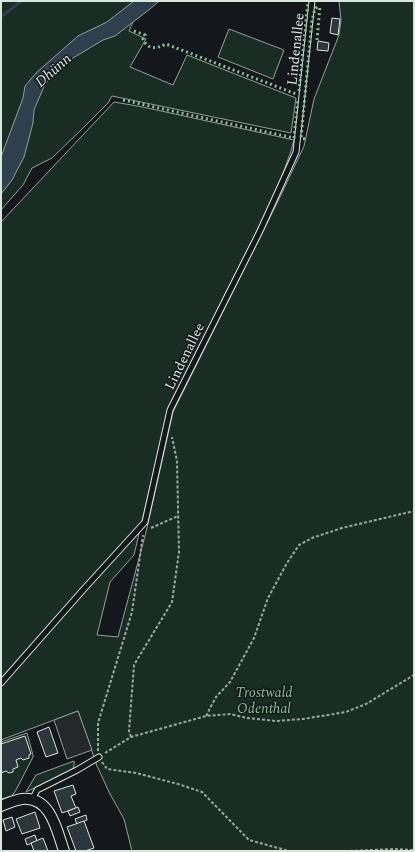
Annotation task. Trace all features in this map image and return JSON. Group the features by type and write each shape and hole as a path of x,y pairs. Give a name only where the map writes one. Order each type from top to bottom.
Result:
{"street":[{"path":"1,806 23,799 38,802 47,809 53,818 64,851"}],"lane":[{"name":"Lindenallee","path":"1,683 145,522 170,410 260,231 296,152 312,1"},
{"path":"32,800 38,790 99,757"}],"path":[{"path":"131,737 129,732 134,664 172,602 179,552 177,461 168,418"},
{"path":"206,716 216,697 230,682 254,638 268,598 287,563 299,545 312,538 342,528 414,511"},
{"path":"144,531 178,516"},
{"path":"145,522 132,612 98,723 97,748 99,757 107,769 136,773 202,792 248,840 289,851"},
{"path":"99,757 131,737 206,716 230,714 247,718 276,721 303,719 346,712 366,704 414,675"},
{"path":"350,851 393,849 414,850"}],"green space":[{"path":"1,1 142,1 129,31 146,39 130,67 173,85 187,55 296,98 291,133 112,96 108,103 52,158 32,168 23,185 1,210"},
{"name":"Trostwald Odenthal","path":"339,1 414,1 414,851 132,851 124,819 97,766 78,711 1,740 1,222 114,102 294,140 277,190 168,410 134,555 110,582 97,635 118,637 146,532 173,412 304,146 314,99 339,35 341,20"},
{"path":"229,29 284,50 273,79 218,57"},
{"path":"27,733 33,757 12,796 1,799 1,742"},
{"path":"74,761 72,770 26,792 36,775"}],"shaded area":[{"path":"78,711 92,750 67,759 54,720"}],"water":[{"name":"Dhünn","path":"134,1 159,1 115,36 103,40 73,58 45,84 34,110 33,123 24,157 12,180 1,194 1,157 23,98 25,86 36,73 78,36 107,22"}],"building":[{"path":"332,18 340,19 338,35 330,33"},
{"path":"318,41 329,43 328,51 317,50"},
{"path":"49,727 58,753 46,757 37,732"},
{"path":"25,736 31,754 29,755 29,758 23,760 21,758 16,760 18,767 13,769 13,772 9,773 6,771 1,773 1,744"},
{"path":"73,785 76,794 71,796 76,808 62,813 54,791"},
{"path":"78,807 80,812 70,816 68,811"},
{"path":"35,812 40,828 22,834 16,819"},
{"path":"86,815 87,820 77,824 75,819"},
{"path":"12,817 15,827 6,831 3,820"},
{"path":"84,821 94,848 85,851 76,851 67,827"},
{"path":"35,835 37,841 27,845 25,839"},
{"path":"43,838 48,851 34,851 31,843"}],"waterway":[{"path":"1,17 21,1"}],"hedge":[{"path":"299,91 308,1"},
{"path":"305,139 301,138 312,20 315,9 318,6"},
{"path":"317,40 320,6"},
{"path":"134,31 145,35 143,39 150,47 156,48 166,44 296,94"},
{"path":"123,100 294,138 298,99"}]}
